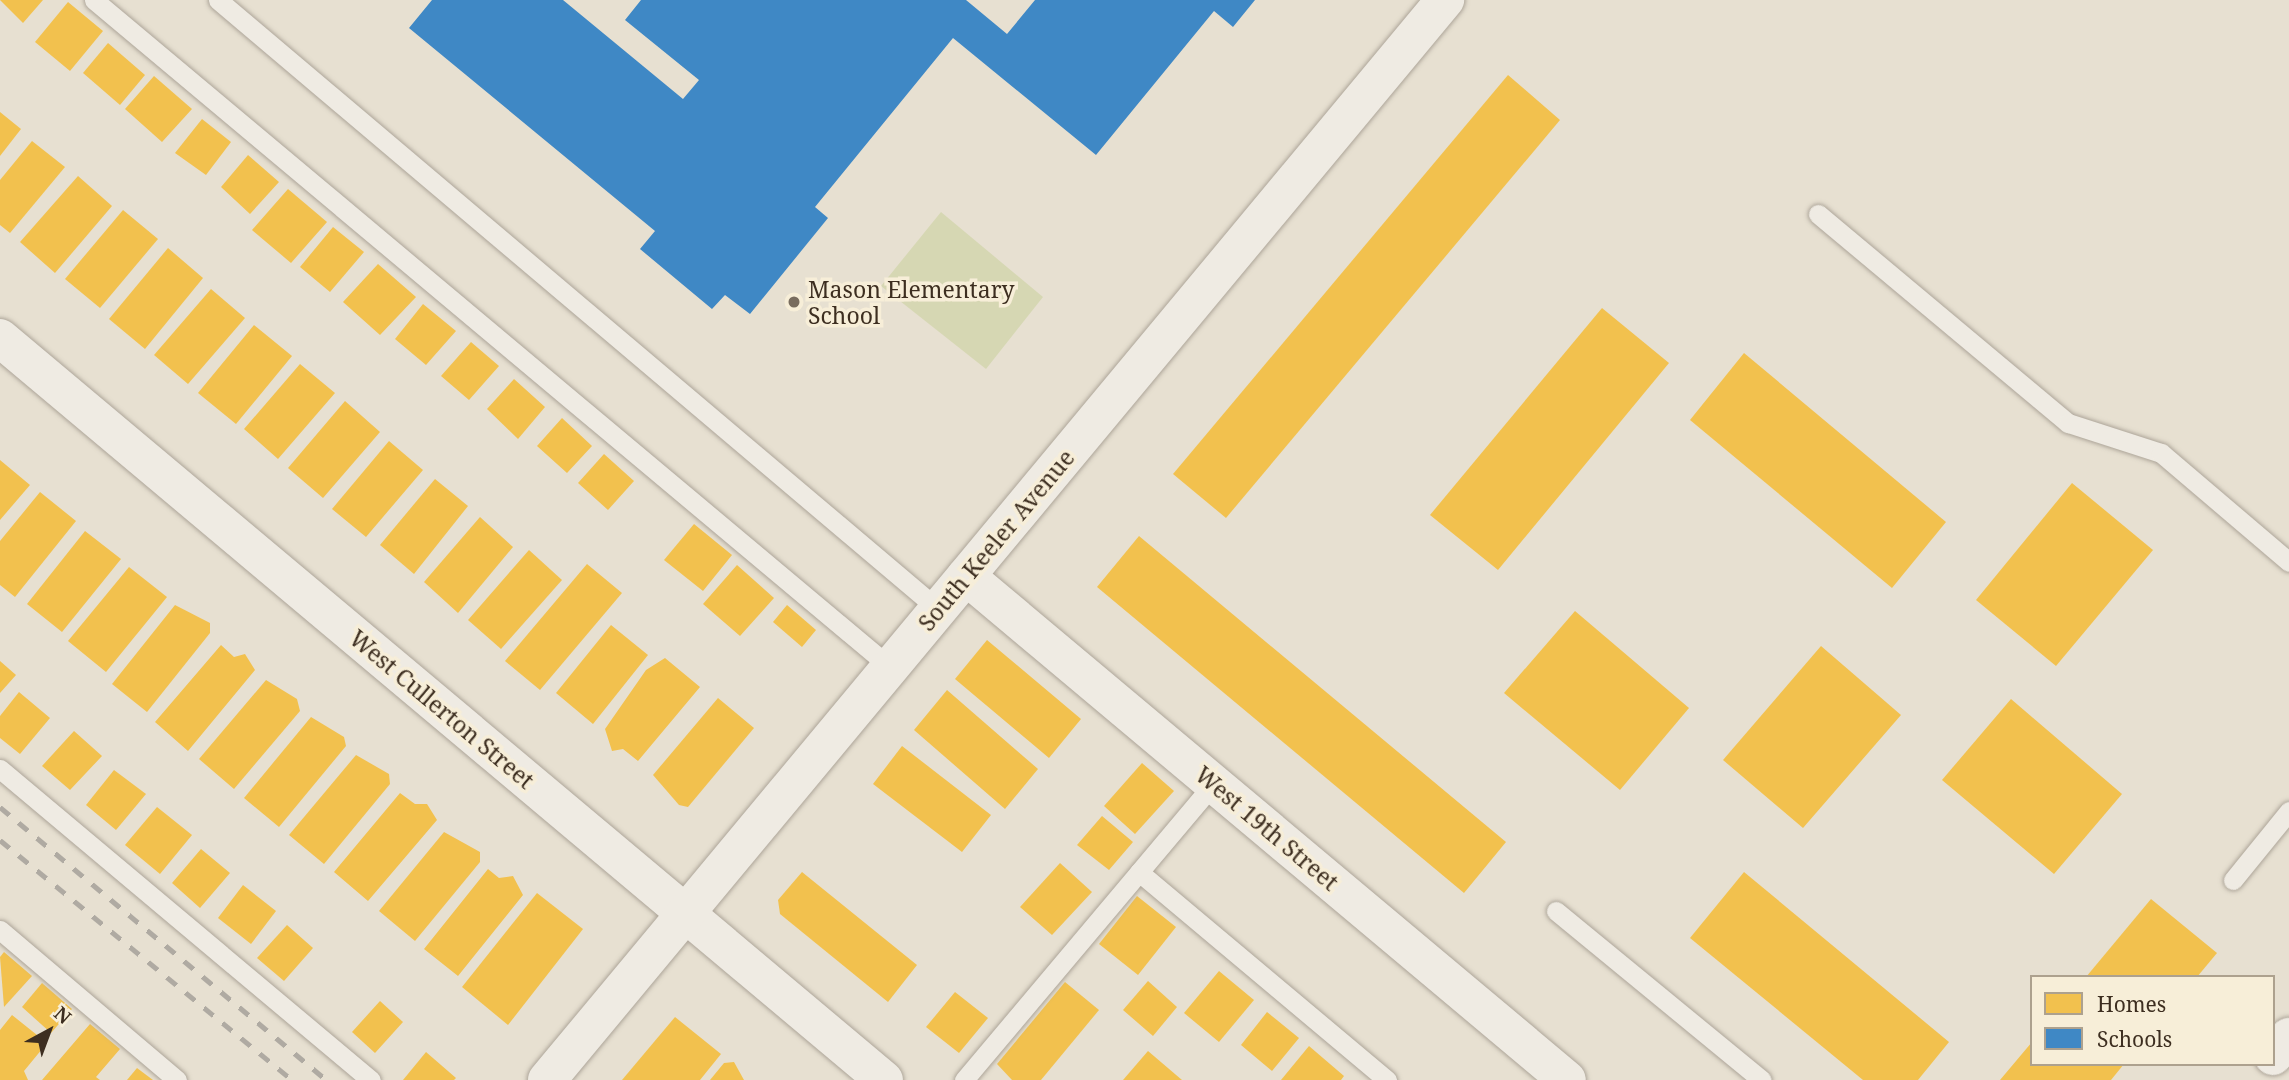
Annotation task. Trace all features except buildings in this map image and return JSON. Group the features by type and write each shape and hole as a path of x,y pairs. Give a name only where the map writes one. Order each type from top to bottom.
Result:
{"street":[{"name":"South Keeler Avenue","path":"547,1080 1444,0"},
{"name":"West Cullerton Street","path":"0,338 884,1080"},
{"name":"West 19th Street","path":"966,576 1567,1080"},
{"path":"2275,1054 2289,1037"},
{"path":"2253,1080 2264,1066"}],"lane":[{"path":"94,0 890,667"},
{"path":"218,0 939,609"},
{"path":"1818,214 2068,422 2161,453 2289,562"},
{"path":"0,769 371,1080"},
{"path":"964,1080 1214,783"},
{"path":"2234,880 2289,811"},
{"path":"1139,872 1387,1080"},
{"path":"1556,911 1762,1080"},
{"path":"0,930 177,1080"}],"green space":[{"path":"941,212 1043,297 986,369 881,286"}],"railway":[{"path":"0,807 327,1080"},
{"path":"0,840 292,1080"}],"place":[{"name":"Mason Elementary School","path":"794,302"}]}
